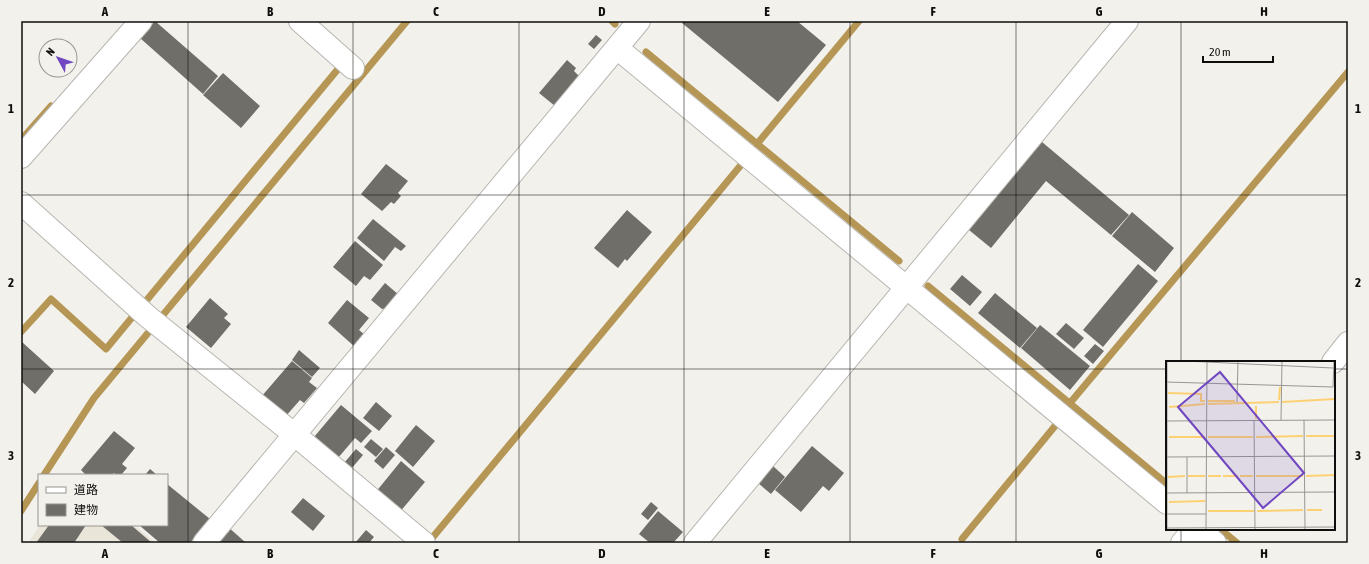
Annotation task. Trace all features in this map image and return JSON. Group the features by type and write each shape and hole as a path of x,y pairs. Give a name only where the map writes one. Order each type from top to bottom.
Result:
{"street":[{"path":"21,157 141,21"},
{"path":"300,21 353,68"},
{"path":"204,543 639,21"},
{"path":"694,543 1127,21"},
{"path":"617,48 1166,502"},
{"path":"21,203 168,333 295,435 424,543"},
{"path":"1334,361 1348,343"},
{"path":"1182,543 1193,530"},
{"path":"1200,530 1216,543"}],"shaded area":[{"path":"39,526 135,526 156,543 28,543"}],"building":[{"path":"155,21 218,76 203,94 140,38"},
{"path":"684,21 797,21 826,45 778,102 682,23"},
{"path":"596,35 602,40 594,49 588,44"},
{"path":"567,60 576,68 574,71 580,77 555,106 539,93"},
{"path":"223,73 260,106 241,128 203,95"},
{"path":"1042,142 1129,215 1111,235 1046,181 991,248 969,230"},
{"path":"386,164 408,181 398,193 401,196 394,204 391,202 382,211 361,194"},
{"path":"627,210 652,232 627,261 625,259 618,268 594,248"},
{"path":"1132,212 1174,248 1155,272 1112,236"},
{"path":"373,219 406,246 401,251 395,247 384,261 357,238"},
{"path":"355,241 383,265 370,280 364,276 356,286 333,267"},
{"path":"1138,264 1158,281 1103,347 1083,330"},
{"path":"962,275 982,292 970,306 950,289"},
{"path":"385,283 399,295 388,308 382,309 371,300"},
{"path":"995,293 1037,328 1020,348 978,313"},
{"path":"210,298 228,314 224,318 231,324 211,348 186,327"},
{"path":"347,300 369,318 359,330 365,335 355,347 328,323"},
{"path":"1066,323 1084,338 1074,349 1056,334"},
{"path":"1040,325 1090,366 1070,390 1021,348"},
{"path":"22,342 54,371 35,394 21,381"},
{"path":"1095,344 1104,351 1093,364 1084,356"},
{"path":"299,350 320,368 312,377 292,360"},
{"path":"292,361 312,378 309,382 317,388 304,403 300,400 285,417 261,397"},
{"path":"376,402 392,416 379,431 363,418"},
{"path":"341,405 372,431 361,443 355,438 338,458 314,437"},
{"path":"416,425 435,441 413,467 395,451"},
{"path":"114,431 135,448 122,464 127,468 122,474 85,474 81,470"},
{"path":"371,439 383,449 376,457 364,447"},
{"path":"812,446 844,473 829,491 823,486 801,512 775,490"},
{"path":"386,447 395,455 383,469 374,461"},
{"path":"356,449 363,455 351,469 344,463"},
{"path":"401,461 425,482 399,513 375,493"},
{"path":"773,466 785,477 771,494 758,483"},
{"path":"150,469 156,474 146,474"},
{"path":"168,485 210,519 190,543 160,543 140,526 168,526"},
{"path":"303,498 325,516 313,531 291,512"},
{"path":"651,502 658,508 648,520 641,514"},
{"path":"658,511 683,532 673,543 650,543 639,534"},
{"path":"48,526 85,526 74,543 36,543"},
{"path":"102,526 132,526 152,543 123,543"},
{"path":"227,526 245,542 245,543 212,543"},
{"path":"366,530 374,537 369,543 355,543"}],"waterway":[{"path":"45,474 94,398 407,21"},
{"path":"612,21 615,24"},
{"path":"757,144 859,21"},
{"path":"646,52 899,261"},
{"path":"146,301 338,69"},
{"path":"1070,403 1348,72"},
{"path":"21,140 51,106"},
{"path":"433,537 741,165"},
{"path":"928,286 1166,483"},
{"path":"21,332 51,299 106,349 134,315"},
{"path":"962,539 1055,426"},
{"path":"21,511 38,485"},
{"path":"1221,530 1237,543"}]}
